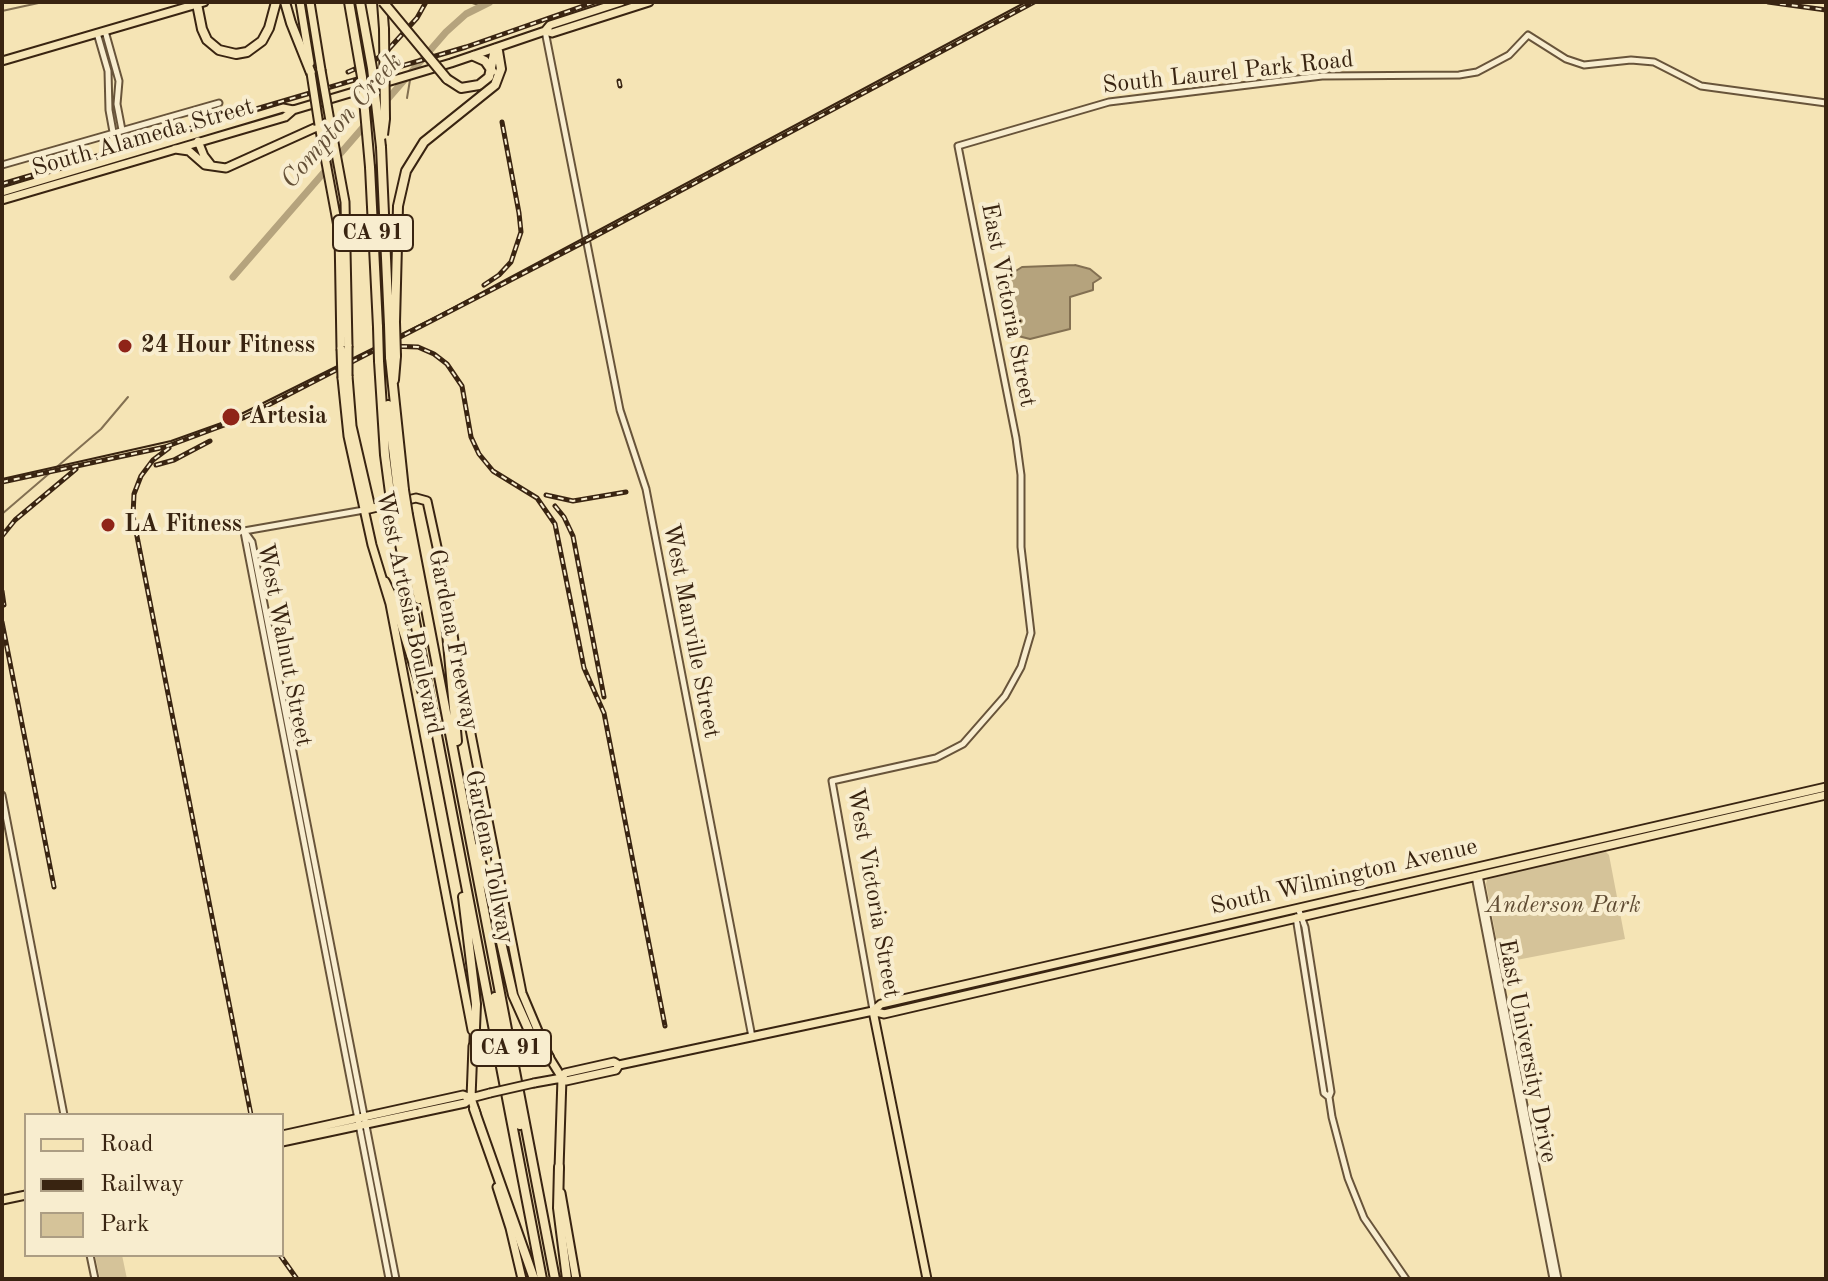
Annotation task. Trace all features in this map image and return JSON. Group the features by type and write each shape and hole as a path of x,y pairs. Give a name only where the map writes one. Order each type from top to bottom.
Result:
{"highway":[{"path":"200,3 199,22 207,40 219,50 236,54 247,52 262,41 276,2"},
{"path":"285,2 311,73"},
{"name":"Gardena Freeway","path":"351,2 383,203 379,211 388,358 385,455 397,491"},
{"name":"Gardena Freeway","path":"360,2 372,68 376,158 376,299 386,325"},
{"path":"376,158 385,119 382,2"},
{"path":"382,2 447,79 461,88 473,88 485,82 492,71 495,49"},
{"path":"388,358 386,325 398,206 406,171 424,142 495,85 502,64 495,49"},
{"path":"474,56 485,61 492,71"},
{"name":"Gardena Freeway","path":"388,358 397,369 392,389 400,519 433,722 549,1279"},
{"name":"Gardena Freeway","path":"400,519 461,786 549,1279"},
{"name":"Gardena Tollway","path":"400,519 549,1279"},
{"path":"441,568 461,786"},
{"path":"385,582 433,722"},
{"path":"466,817 488,884 513,995 530,1033 549,1057"},
{"path":"455,820 476,1004 474,1052"},
{"path":"474,1109 518,1225 534,1279"},
{"path":"559,1167 558,1208 567,1279"}],"main road":[{"path":"300,2 317,126 343,244"},
{"path":"310,2 343,189 343,244"},
{"name":"South Alameda Street","path":"2,200 175,149 197,138 215,137 285,117 293,110 474,56 545,31 550,25 621,2"},
{"name":"South Alameda Street","path":"545,31 552,33 649,2"},
{"path":"2,61 200,3"},
{"name":"South Alameda Street","path":"2,192 197,138 283,108 293,110"},
{"path":"175,149 189,151 201,162 213,166 231,166 330,121"},
{"path":"204,156 207,145 215,137"},
{"path":"197,138 204,156 213,166"},
{"name":"West Artesia Boulevard","path":"343,244 348,436 368,509 372,545 385,582 471,1020 474,1052 471,1098 522,1279"},
{"name":"West Artesia Boulevard","path":"368,509 416,498 427,501 516,969 529,1013 562,1078"},
{"name":"South Wilmington Avenue","path":"873,1011 881,1004 1826,787"},
{"name":"South Wilmington Avenue","path":"284,1141 463,1095 471,1098 562,1078 566,1081 578,1079 616,1070 619,1065 873,1011 884,1014 1826,795"},
{"name":"West Victoria Street","path":"873,1011 927,1279"},
{"path":"562,1078 559,1167 563,1213 576,1279"},
{"name":"South Wilmington Avenue","path":"284,1135 362,1121"},
{"path":"2,1200 24,1195"}],"street":[{"name":"West Manville Street","path":"545,31 620,410 646,489 752,1037"},
{"path":"101,32 119,81 117,104 122,130"},
{"path":"101,32 113,132"},
{"name":"South Laurel Park Road","path":"972,142 1109,102 1322,76 1459,75 1477,72 1509,55 1528,35 1566,59 1584,65 1631,60 1654,62 1701,86 1826,103"},
{"name":"South Alameda Street","path":"2,165 219,103"},
{"name":"East Victoria Street","path":"972,142 958,146 1016,438 1021,488"},
{"name":"West Victoria Street","path":"873,1011 832,781 940,757 963,744 1005,696 1021,667 1031,633 1021,547 1021,488"},
{"name":"West Walnut Street","path":"368,509 244,531 252,542 389,1279"},
{"path":"2,795 64,1113"},
{"name":"East University Drive","path":"1475,867 1556,1279"},
{"path":"1298,908 1331,1092 1329,1097 1335,1134 1344,1165 1364,1218 1406,1279"},
{"name":"West Walnut Street","path":"362,1121 396,1279"},
{"path":"90,1257 95,1279"}],"green space":[{"name":"Anderson Park","path":"1605,851 1609,855 1625,939 1501,963 1487,879"},
{"path":"95,1257 122,1257 127,1279 100,1279"}],"shaded area":[{"path":"1075,265 1090,269 1101,278 1093,283 1093,290 1070,297 1070,329 1030,339 1018,336 1014,328 1011,274 1022,267"}],"waterway":[{"path":"2,11 43,2"},
{"path":"469,2 482,6"},
{"name":"Compton Creek","path":"233,277 446,32 466,14 490,2"},
{"path":"407,98 410,80"},
{"name":"Compton Creek","path":"2,514 101,429 128,397"}],"tram line":[{"path":"2,479 171,441 227,421 438,316 1026,2"}],"railway":[{"path":"348,72 386,52 417,18 426,2"},
{"path":"2,184 466,47 595,2"},
{"path":"2,482 165,447 243,418 588,240 1034,2"},
{"path":"1768,2 1826,10"},
{"path":"619,81 620,86"},
{"path":"484,285 511,262 521,232 502,122"},
{"path":"389,346 418,347 447,364 462,386 471,437 479,454 493,471 537,498 555,524 584,668 604,713 665,1026"},
{"path":"156,465 174,460 210,441"},
{"path":"169,448 153,460 141,476 134,494 133,516 251,1113"},
{"path":"2,536 15,520 76,469"},
{"path":"546,495 573,501 626,492"},
{"path":"555,506 573,536 604,697"},
{"path":"2,591 4,605"},
{"path":"2,622 54,887"},
{"path":"281,1257 297,1279"}],"place":[{"name":"24 Hour Fitness","path":"125,346"},
{"name":"Artesia","path":"231,417"},
{"name":"LA Fitness","path":"108,525"}]}
